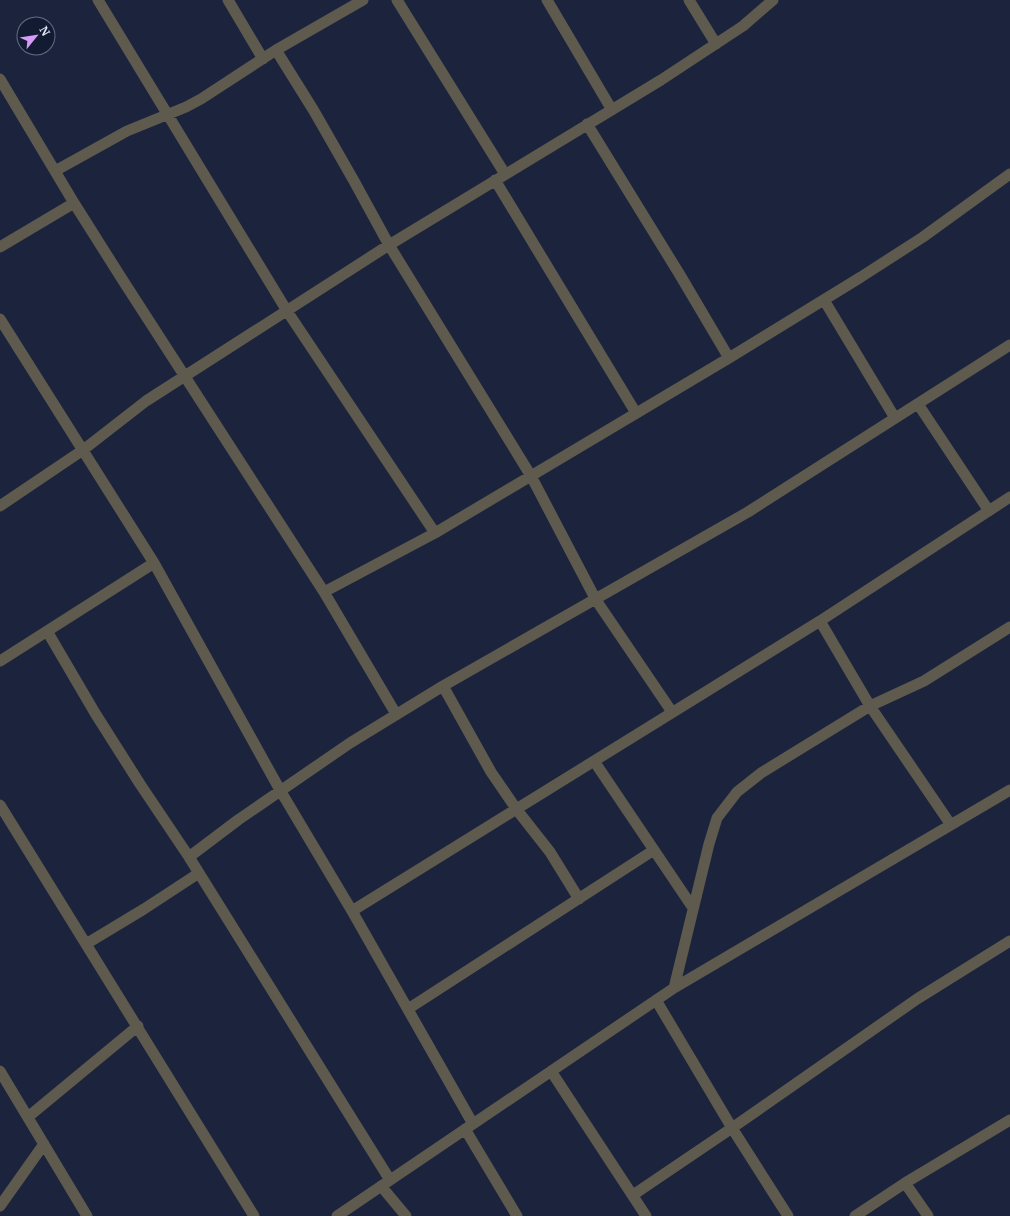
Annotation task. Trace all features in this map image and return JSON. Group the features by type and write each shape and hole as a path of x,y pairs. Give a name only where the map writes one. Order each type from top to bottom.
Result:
{"street":[{"path":"98,0 135,62 169,114 193,158 287,311 435,533"},
{"path":"228,0 263,59"},
{"path":"397,0 505,174"},
{"path":"547,0 612,110"},
{"path":"689,0 716,44"},
{"path":"0,506 83,450 146,401 389,245 661,80 743,26 773,0"},
{"path":"55,171 127,131 201,99 276,50 358,1"},
{"path":"276,50 336,149 389,245 531,476 596,600 672,712"},
{"path":"0,79 74,203 324,592 396,714"},
{"path":"587,124 729,358"},
{"path":"324,592 435,533 729,358 923,237 1010,174"},
{"path":"495,180 636,413"},
{"path":"0,247 74,203"},
{"path":"824,300 895,418"},
{"path":"0,319 154,563 280,790 408,1009 517,1216"},
{"path":"189,857 280,790 396,714 748,512 1010,345"},
{"path":"918,404 989,511"},
{"path":"352,911 517,810 820,620 1010,497"},
{"path":"0,661 154,563"},
{"path":"820,620 870,706 951,825"},
{"path":"674,988 709,844 717,818 737,792 761,773 870,706 924,681 1010,626"},
{"path":"47,631 99,720 199,873 406,1216"},
{"path":"443,686 490,772 550,852 580,899"},
{"path":"594,761 693,908"},
{"path":"337,1216 674,988 1010,790"},
{"path":"0,805 138,1026 254,1216"},
{"path":"408,1009 654,850"},
{"path":"86,944 144,909 199,873"},
{"path":"632,1195 732,1128 917,999 1010,940"},
{"path":"656,1000 732,1128 788,1216"},
{"path":"28,1117 138,1026"},
{"path":"551,1071 646,1216"},
{"path":"0,1072 87,1216"},
{"path":"856,1216 905,1183 1009,1123"},
{"path":"0,1206 44,1144"},
{"path":"905,1183 928,1216"}]}
